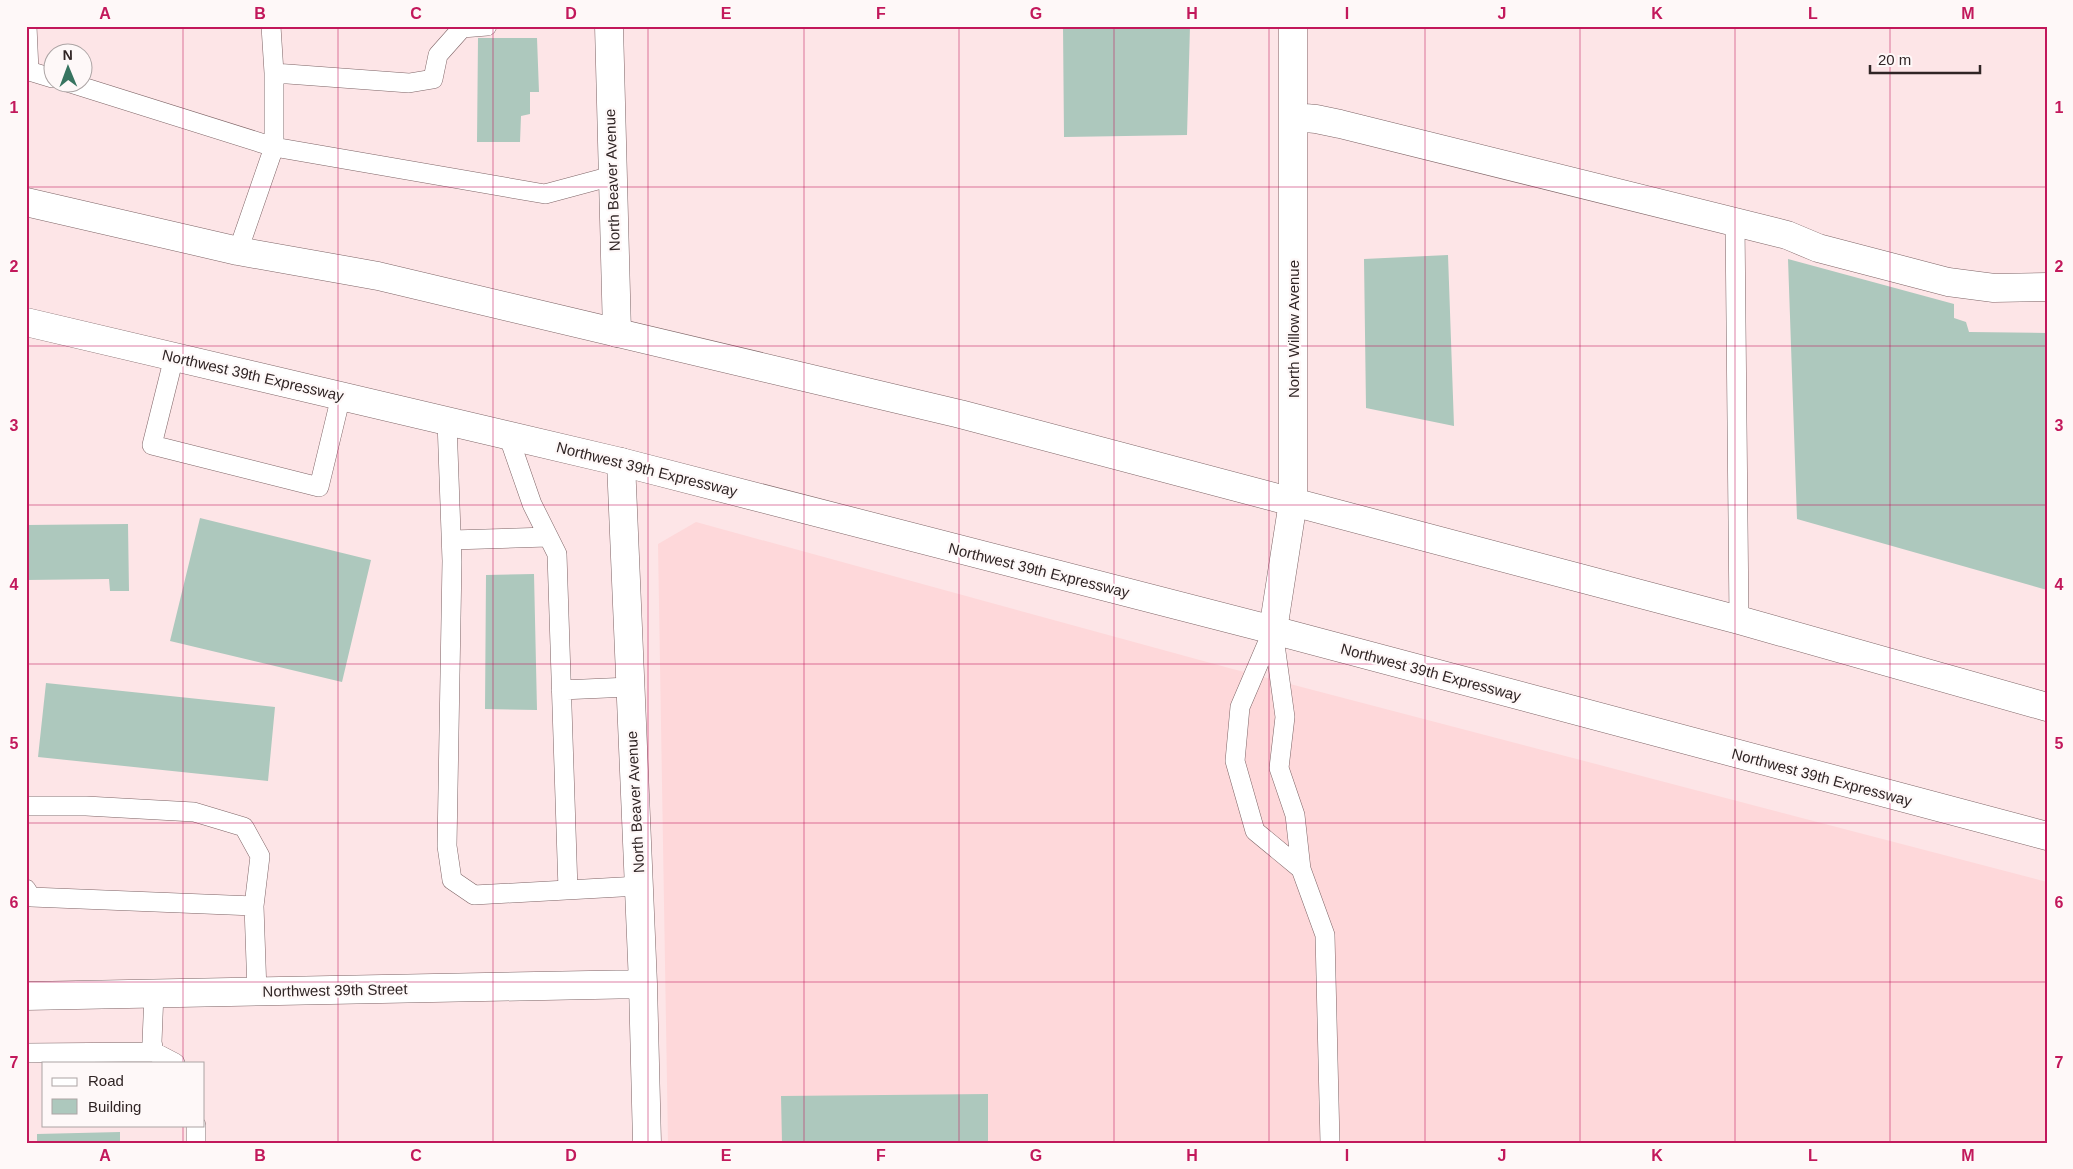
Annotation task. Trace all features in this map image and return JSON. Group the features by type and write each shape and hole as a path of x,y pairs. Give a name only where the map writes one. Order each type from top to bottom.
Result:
{"main road":[{"name":"North Beaver Avenue","path":"609,26 617,333"},
{"name":"North Willow Avenue","path":"1273,630 1293,502 1293,26"},
{"path":"1294,117 1340,124 1787,235 1818,248 1948,282 1994,288 2047,287"},
{"path":"26,202 238,251 378,276 960,414 1739,620 2047,707"},
{"name":"Northwest 39th Expressway","path":"26,322 621,462 1273,630 2047,836"},
{"name":"North Beaver Avenue","path":"621,462 643,984 647,1143"},
{"name":"Northwest 39th Street","path":"26,996 643,984"}],"lane":[{"path":"27,26 29,71 42,75"},
{"path":"238,251 274,147 274,73 271,26"},
{"path":"274,73 410,83 433,79 438,55 462,28 487,26"},
{"path":"92,90 274,147 545,194 612,176"},
{"path":"1735,222 1739,620"},
{"path":"174,357 152,445 319,488 341,396"},
{"path":"447,421 452,540 447,846 452,880 474,894 639,886"},
{"path":"508,436 532,504 557,554 568,890"},
{"path":"452,540 548,537"},
{"path":"1273,630 1240,707 1235,761 1255,831 1301,869"},
{"path":"1273,630 1285,717 1279,768 1295,815 1301,869 1325,935 1330,1143"},
{"path":"561,690 630,687"},
{"path":"26,806 86,806 194,812 244,827 260,856 254,906 257,992"},
{"path":"26,889 31,897 254,906"},
{"path":"154,993 152,1042 154,1052"},
{"path":"26,1054 154,1052 172,1062"},
{"path":"196,1126 196,1143"}],"shaded area":[{"path":"696,522 1229,668 2047,882 2047,1143 668,1143 658,544"}],"building":[{"path":"1063,26 1190,26 1187,135 1064,137"},
{"path":"478,38 537,38 539,92 530,92 530,114 521,116 520,142 477,142"},
{"path":"1448,255 1454,426 1366,408 1364,259"},
{"path":"1788,259 1954,304 1954,318 1966,322 1969,332 2047,333 2047,590 1797,519"},
{"path":"200,518 371,560 342,682 170,641"},
{"path":"128,524 129,591 110,591 109,579 26,580 26,525"},
{"path":"534,574 537,710 485,709 486,575"},
{"path":"46,683 275,707 268,781 38,757"},
{"path":"988,1094 988,1143 782,1143 781,1096"},
{"path":"120,1132 120,1143 37,1143 37,1134"}]}
